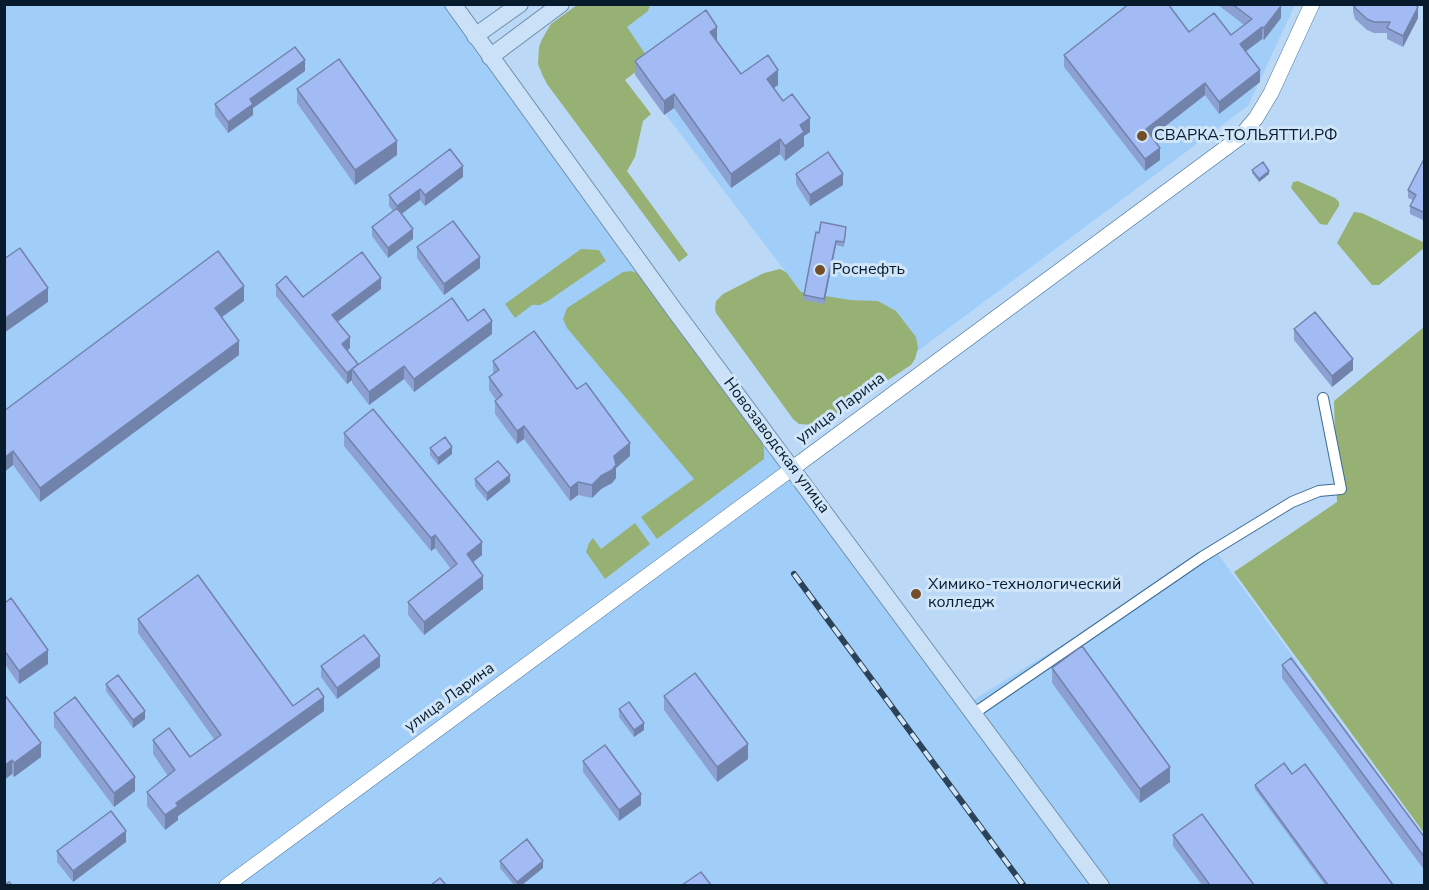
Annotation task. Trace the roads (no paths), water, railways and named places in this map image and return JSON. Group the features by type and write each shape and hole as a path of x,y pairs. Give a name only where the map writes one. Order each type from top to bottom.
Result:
{"main road":[{"name":"Новозаводская улица","path":"453,4 1101,885"},
{"path":"475,36 520,4"},
{"path":"531,4 534,12 555,9"},
{"name":"улица Ларина","path":"793,468 1239,138 1256,118 1271,93 1312,4"},
{"path":"490,57 555,9"}],"street":[{"path":"973,714 1212,551 1292,502 1319,491 1341,489 1323,398"},
{"name":"улица Ларина","path":"226,885 793,468"}],"railway":[{"path":"794,574 1024,886"}],"place":[{"name":"СВАРКА-ТОЛЬЯТТИ.РФ","path":"1142,136"},
{"name":"Роснефть","path":"820,270"},
{"name":"Химико-технологический колледж","path":"916,594"}]}
